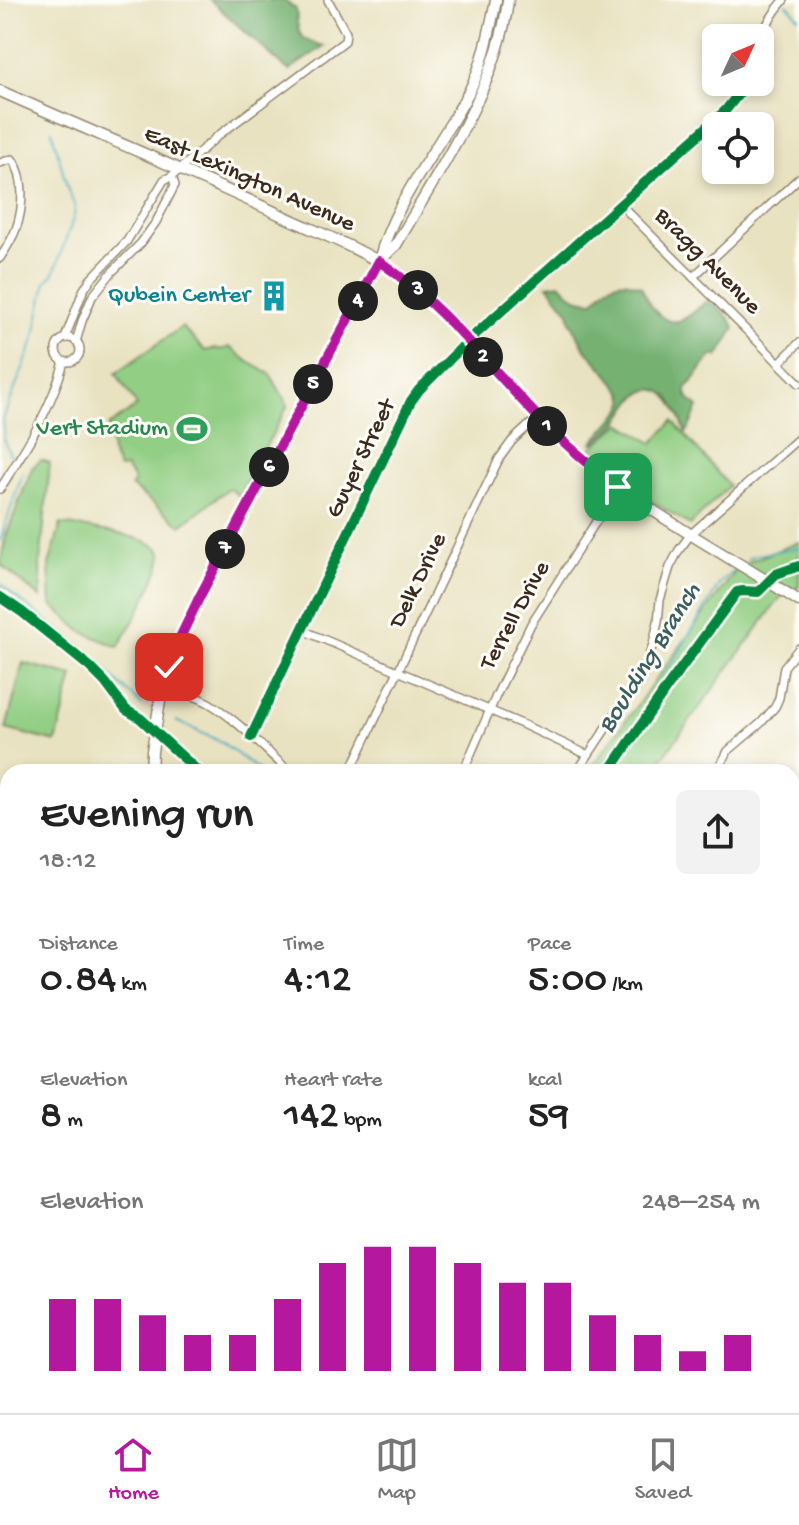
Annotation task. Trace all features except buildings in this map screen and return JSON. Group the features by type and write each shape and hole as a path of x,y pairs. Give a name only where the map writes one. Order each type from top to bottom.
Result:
{"main road":[{"path":"491,51 496,0"},
{"path":"151,764 162,688 177,644 379,261 396,245 471,112 508,0"},
{"name":"East Lexington Avenue","path":"0,91 175,172 259,204 379,261 421,292 538,417 590,465 618,487 799,601"}],"street":[{"path":"65,338 76,342 80,349 72,362 58,358 55,350 65,338 77,303 90,280 122,248 139,224 164,180 345,41 346,33 328,0"},
{"path":"767,24 784,0"},
{"name":"Guyer Street","path":"251,737 411,401 419,390 469,340 725,111 737,96"},
{"path":"0,163 14,161 21,184 17,228 0,258"},
{"path":"76,342 87,308 100,284 141,243 156,222 175,185 175,172"},
{"path":"693,277 799,178"},
{"name":"Bragg Avenue","path":"620,204 799,383"},
{"path":"779,363 799,343"},
{"path":"0,489 42,422 64,362"},
{"name":"Delk Drive","path":"354,764 499,459 512,441 538,417"},
{"path":"582,764 644,671 658,622 660,600 679,550 691,534 799,438"},
{"name":"Terrell Drive","path":"466,764 531,624 618,487"},
{"path":"302,630 588,755"},
{"path":"721,764 728,751 775,707 784,667 799,648"},
{"path":"162,688 183,692 211,704 281,764"}],"green space":[{"path":"210,0 283,0 296,9 297,25 304,39 324,46 289,70"},
{"path":"625,281 641,286 653,308 667,320 673,322 686,318 705,302 723,312 735,328 718,357 714,355 710,358 686,388 690,401 698,407 686,433 671,401 659,391 651,390 638,396 618,422 592,443 621,411 625,402 623,393 585,349 569,312 548,285 560,283 574,296 594,301 610,285"},
{"name":"Vert Stadium","path":"182,327 205,351 229,347 270,374 288,405 239,496 229,488 181,525 131,486 134,484 133,478 126,468 119,469 112,454 109,426 137,406 116,373"},
{"path":"673,421 729,486 690,525 585,454 621,423 653,443"},
{"path":"41,460 50,463 40,564 41,598 0,564 6,536 32,468"},
{"path":"61,524 131,537 155,546 161,552 152,584 118,647 81,631 51,604 49,565"},
{"path":"799,542 799,587 783,594 658,764 594,764 740,565"},
{"path":"23,663 73,676 56,742 6,729"}],"waterway":[{"path":"787,4 799,17"},
{"path":"11,456 4,441 3,419 34,340 46,282 54,273 74,216 75,207 52,131"},
{"path":"0,541 23,472"},
{"name":"Boulding Branch","path":"748,558 799,548"},
{"name":"Boulding Branch","path":"606,764 636,725 720,583 736,569"},
{"name":"Boulding Branch","path":"0,583 75,643 142,705"},
{"name":"Boulding Branch","path":"176,721 221,742 250,764"}],"cycle path":[{"path":"251,737 411,401 419,390 469,340 725,111 737,96"},
{"path":"614,764 737,592 758,592 776,574 799,566"},
{"path":"0,597 90,667 126,710 140,718 190,764"}],"place":[{"name":"Qubein Center","path":"274,296"},
{"name":"Vert Stadium","path":"192,429"}],"route":[{"path":"169,667 200,596 379,261 431,302 538,417 618,487"}]}
